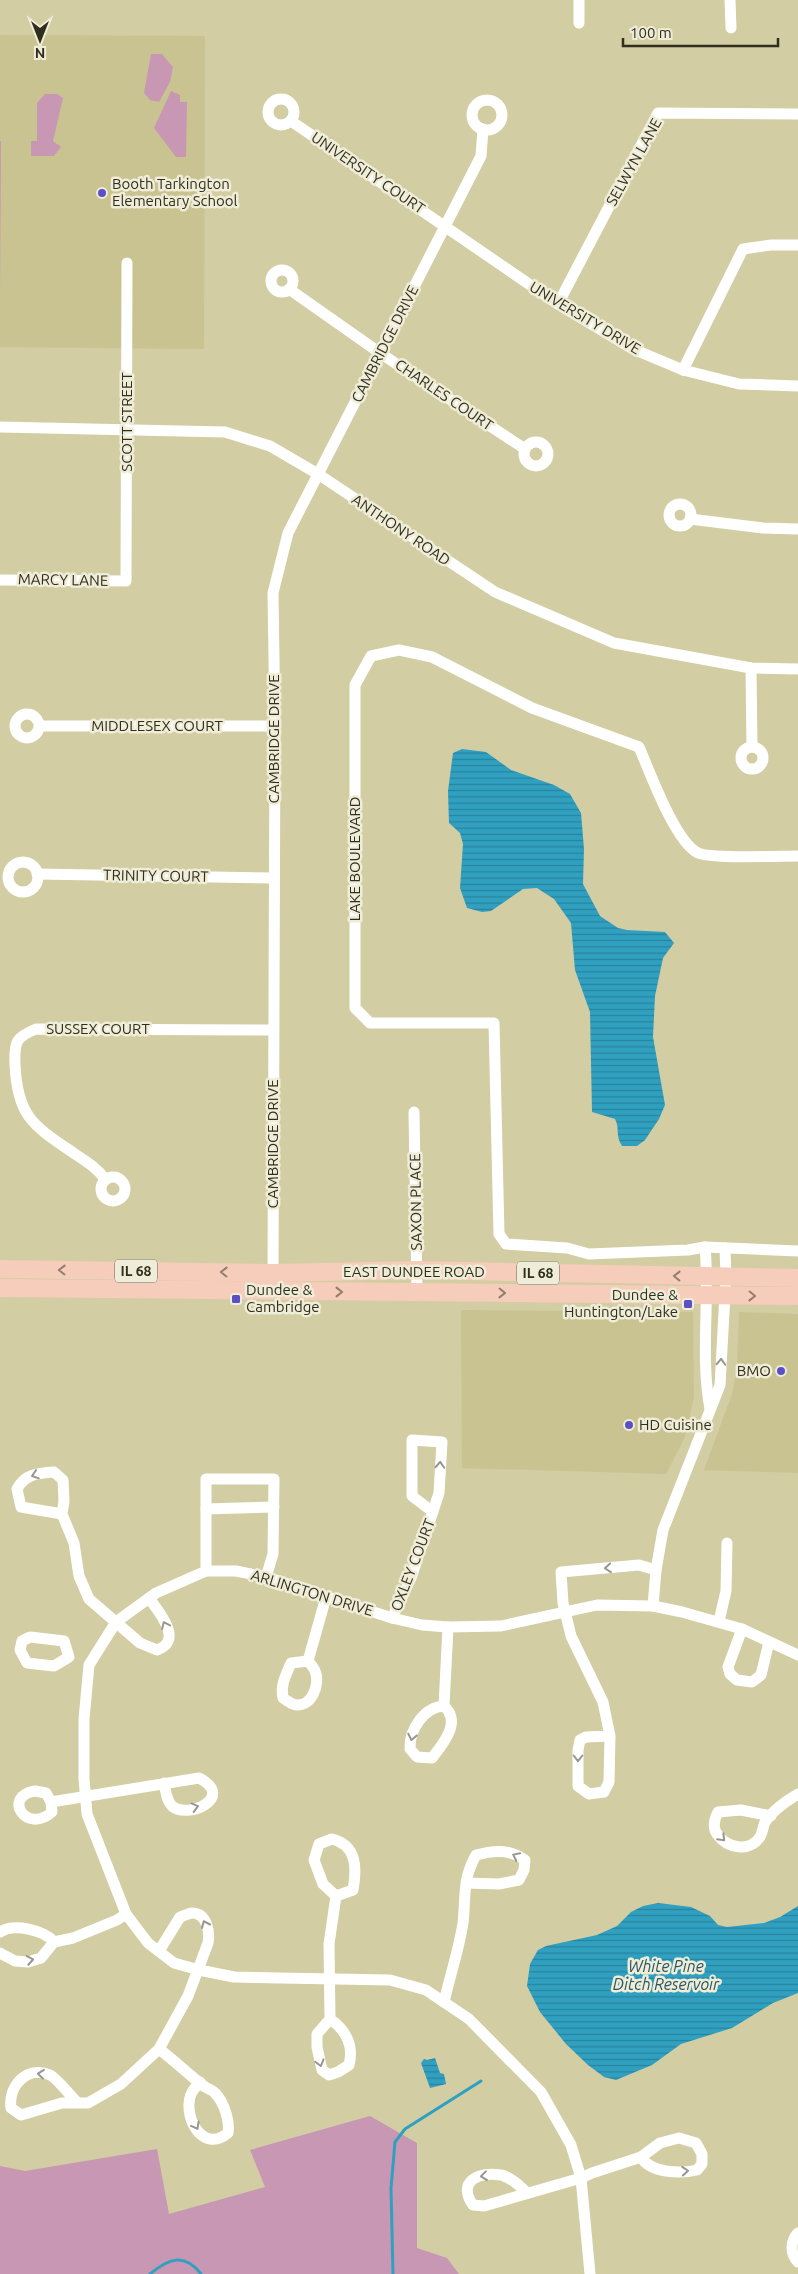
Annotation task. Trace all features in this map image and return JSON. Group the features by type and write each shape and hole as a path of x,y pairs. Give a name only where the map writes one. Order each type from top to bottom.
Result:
{"main road":[{"name":"EAST DUNDEE ROAD","path":"0,1269 273,1273 417,1270 798,1278"},
{"name":"EAST DUNDEE ROAD","path":"0,1288 798,1296"}],"street":[{"path":"579,0 579,23"},
{"path":"730,0 731,28"},
{"name":"SELWYN LANE","path":"558,304 658,114 798,114"},
{"name":"UNIVERSITY COURT","path":"290,121 445,226"},
{"name":"CAMBRIDGE DRIVE","path":"273,1291 272,1030 275,726 273,593 288,533 481,156 483,129"},
{"name":"UNIVERSITY DRIVE","path":"445,226 558,304 633,349 683,370 739,384 798,386"},
{"path":"683,370 743,249 770,245 798,245"},
{"name":"SCOTT STREET","path":"126,581 127,263"},
{"name":"CHARLES COURT","path":"289,289 380,353 525,449"},
{"name":"ANTHONY ROAD","path":"0,427 225,432 270,446 318,474 495,592 614,643 751,668 798,669"},
{"path":"690,519 763,528 798,529"},
{"name":"MARCY LANE","path":"0,580 126,581"},
{"name":"LAKE BOULEVARD","path":"798,856 699,853 685,843 667,810 639,747 532,708 432,657 399,650 371,656 355,685 355,1008 370,1023 494,1022 499,1234 506,1244 567,1248 589,1254 688,1250 705,1247 798,1251"},
{"path":"751,668 752,747"},
{"name":"MIDDLESEX COURT","path":"40,726 275,726"},
{"name":"TRINITY COURT","path":"37,874 274,878"},
{"name":"SUSSEX COURT","path":"105,1179 98,1170 48,1136 23,1110 16,1087 15,1058 16,1042 22,1034 36,1028 272,1030"},
{"name":"SAXON PLACE","path":"414,1112 417,1292"},
{"path":"705,1247 708,1276 705,1385 710,1409"},
{"path":"653,1606 656,1570 663,1530 720,1385 726,1276 725,1248"},
{"name":"OXLEY COURT","path":"392,1618 411,1578 439,1493 442,1442 412,1440 412,1496 432,1512"},
{"path":"62,1514 21,1507 17,1489 22,1480 38,1473 54,1472 63,1480 64,1501 62,1514 74,1543 79,1576 90,1599 140,1643 157,1650 169,1643 169,1630 149,1598"},
{"path":"206,1571 206,1479 274,1479 273,1554 266,1577"},
{"path":"206,1509 274,1507"},
{"path":"719,1622 726,1591 727,1543"},
{"path":"610,1736 586,1737 580,1740 578,1750 578,1786 590,1794 604,1792 610,1782 610,1736 603,1702 571,1636 565,1611 561,1572 639,1565 656,1570"},
{"name":"ARLINGTON DRIVE","path":"590,2274 581,2178 571,2145 541,2092 469,2019 426,1990 390,1980 234,1977 198,1970 174,1962 148,1943 126,1914 87,1814 84,1719 88,1666 116,1622 156,1593 206,1571 236,1571 266,1577 392,1618 422,1625 448,1627 501,1626 597,1605 653,1606 742,1629 798,1656"},
{"path":"308,1661 326,1597"},
{"path":"444,1706 422,1717 414,1727 410,1749 417,1757 432,1758 450,1731 452,1720 444,1706 448,1627"},
{"path":"742,1629 728,1667 730,1674 737,1680 752,1682 761,1675 769,1642"},
{"path":"69,1657 88,1666"},
{"path":"51,1802 164,1784"},
{"path":"771,1816 741,1810 718,1812 714,1819 716,1833 730,1845 744,1848 753,1844 760,1836 771,1816 784,1802 798,1794"},
{"path":"332,1839 342,1841 351,1849 356,1876 352,1890 336,1896 324,1884 314,1860 320,1844 332,1839"},
{"path":"444,2002 463,1924 466,1883 467,1871 476,1855 487,1852 513,1852 525,1860 524,1870 519,1880 500,1884 466,1883"},
{"path":"330,2019 340,2026 352,2054 350,2065 330,2075 322,2070 317,2047 317,2034 330,2019 329,1944 336,1896"},
{"path":"78,2103 51,2075 31,2073 18,2080 10,2098 11,2108 21,2115 62,2103 78,2103 88,2103 121,2084 159,2048 169,2033 198,1970 209,1935 206,1923 201,1916 193,1913 180,1917 159,1951"},
{"path":"0,1953 16,1961 28,1962 41,1958 54,1942 73,1938 117,1920 126,1914"},
{"path":"0,1932 5,1928 21,1928 44,1935 54,1942"},
{"path":"159,2048 215,2092 226,2112 229,2124 228,2133 220,2139 211,2141 201,2135 189,2112 192,2091 200,2082"},
{"path":"527,2192 517,2183 502,2175 480,2175 470,2181 466,2190 467,2197 473,2204 484,2206 527,2192 581,2178 592,2172 641,2156 660,2144 679,2138 696,2143 702,2154 702,2164 696,2170 673,2172 654,2167 642,2160 641,2156"},
{"path":"798,2233 793,2238 792,2246 794,2258 798,2262"}],"shaded area":[{"name":"Booth Tarkington Elementary School","path":"0,35 205,36 204,349 0,347"},
{"path":"151,54 162,54 173,67 170,82 159,102 150,100 144,93"},
{"path":"171,91 180,95 180,102 187,102 186,157 176,157 154,128"},
{"path":"45,94 57,94 63,98 53,141 61,147 54,156 31,156 31,141 37,141 37,103"},
{"path":"0,141 1,141 0,297"},
{"path":"461,1310 693,1312 694,1397 685,1437 666,1474 462,1468"},
{"path":"739,1312 798,1314 798,1473 704,1470 732,1394 737,1369"},
{"path":"370,2116 417,2143 417,2248 447,2258 459,2274 0,2274 0,2166 25,2171 157,2149 169,2214 265,2187 250,2150"}],"water":[{"path":"462,749 486,752 511,770 554,785 570,794 581,813 584,849 583,884 600,916 618,928 665,932 674,943 663,958 655,996 653,1037 665,1105 659,1119 645,1140 637,1146 622,1146 615,1119 592,1112 590,1012 575,970 571,923 554,899 537,888 523,889 491,911 482,912 467,908 460,888 463,844 460,833 449,823 448,791 453,753"},
{"name":"White Pine Ditch Reservoir","path":"658,1903 691,1907 710,1916 718,1925 727,1927 764,1923 780,1917 798,1906 798,1993 773,2003 732,2028 681,2044 652,2065 616,2080 604,2077 566,2044 540,2012 527,1986 530,1964 538,1950 546,1946 597,1935 617,1926 631,1912 643,1906"},
{"path":"435,2058 440,2073 444,2074 446,2084 430,2088 421,2063 424,2059"}],"waterway":[{"path":"393,2274 391,2188 395,2142 405,2129 481,2081"},
{"path":"150,2274 163,2265 176,2260 188,2263 201,2274"}],"place":[{"name":"Booth Tarkington Elementary School","path":"102,193"},
{"name":"Dundee & Cambridge","path":"236,1299"},
{"name":"Dundee & Huntington/Lake","path":"688,1304"},
{"name":"BMO","path":"781,1371"},
{"name":"HD Cuisine","path":"629,1425"}]}
